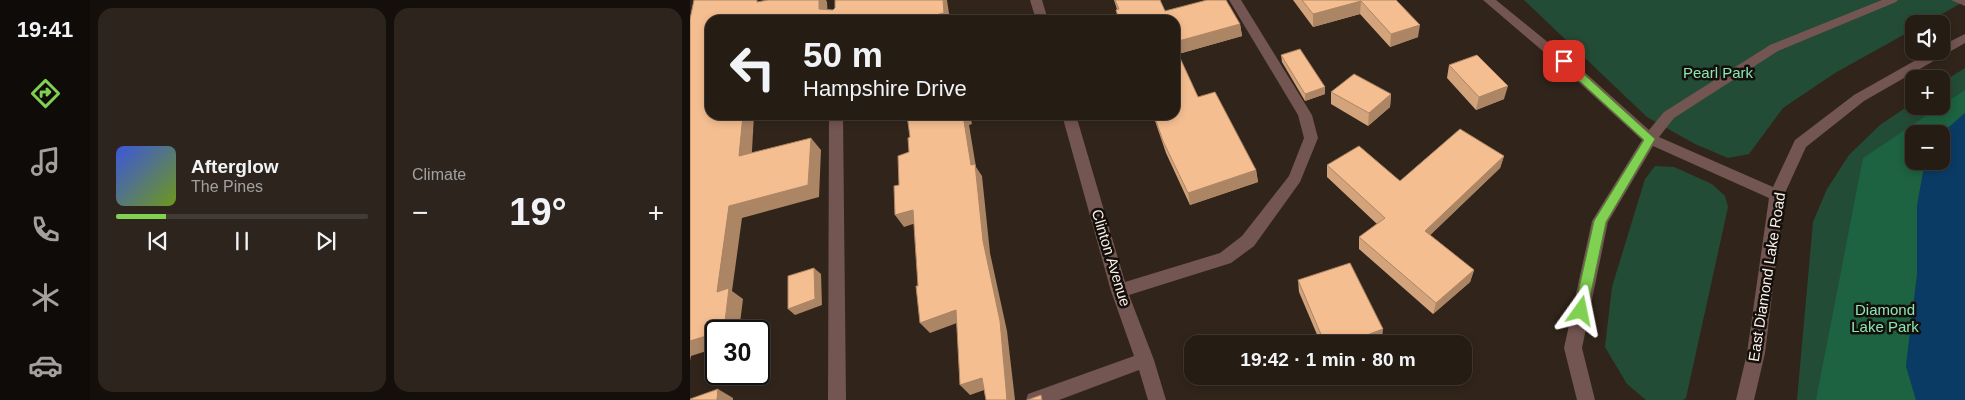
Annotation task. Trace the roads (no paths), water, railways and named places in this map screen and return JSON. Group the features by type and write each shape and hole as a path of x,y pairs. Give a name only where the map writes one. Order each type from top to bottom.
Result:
{"street":[{"path":"1036,0 1040,15"},
{"path":"1119,291 1225,258 1248,240 1295,178 1312,138 1305,115 1236,0"},
{"path":"1489,0 1577,73 1650,139 1777,195"},
{"path":"1586,400 1573,348 1600,221 1650,139 1669,114 1774,48 1892,0"},
{"path":"1957,0 1965,3"},
{"name":"East Diamond Lake Road","path":"1745,400 1756,353 1777,195 1800,144 1859,98 1965,38"},
{"path":"836,120 837,400"},
{"name":"Clinton Avenue","path":"1070,120 1119,291 1145,360 1157,400"},
{"path":"1035,400 1145,360"}],"water":[{"path":"1965,113 1965,400 1916,400 1906,366 1917,275 1917,206 1923,170 1950,170 1950,126"}],"park label":[{"name":"Pearl Park","path":"1718,73"},
{"name":"Diamond Lake Park","path":"1885,318"}]}
